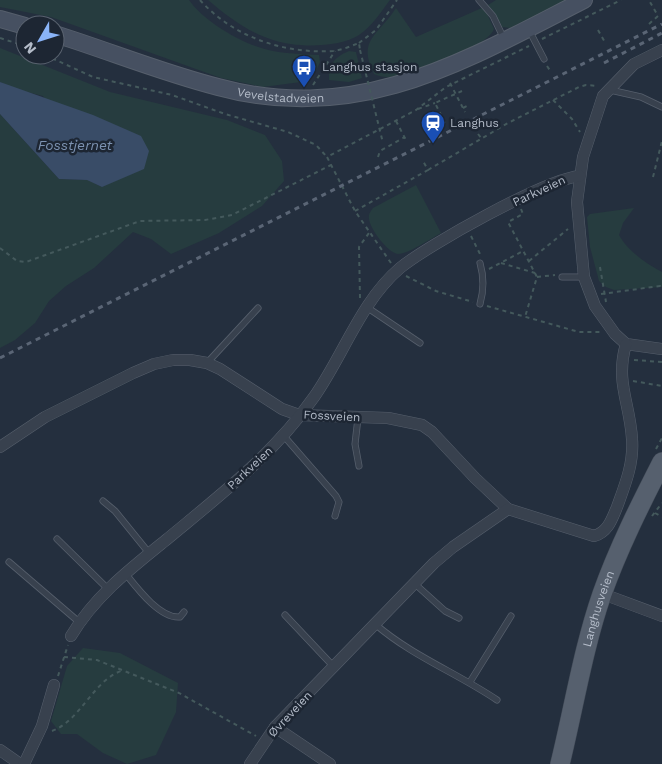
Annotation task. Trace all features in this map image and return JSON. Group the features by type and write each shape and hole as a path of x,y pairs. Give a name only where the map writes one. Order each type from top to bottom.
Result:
{"main road":[{"name":"Vevelstadveien","path":"65,37 218,88 275,98 313,99 347,97 407,82 528,28 584,0"},
{"path":"0,19 15,23"},
{"name":"Langhusveien","path":"560,764 602,594 662,462"}],"street":[{"path":"662,50 634,64 608,89 599,104 586,146 580,176 578,216 584,277 590,298 612,330 626,344 662,349"},
{"name":"Parkveien","path":"71,636 79,622 107,588 233,485 284,435 314,397 365,313 397,271 436,245 522,198 558,181 580,176"},
{"path":"620,373 621,359 626,344"},
{"name":"Fossveien","path":"0,448 45,417 133,373 173,360 207,363 238,379 282,409 299,415 388,418 422,426 432,432 475,478 508,509 587,535 600,534 608,528 613,517 627,480 632,453 631,430 620,373"},
{"name":"Øvreveien","path":"250,764 264,741 276,727 414,583 453,547 508,509"},
{"path":"602,594 662,616"},
{"path":"0,750 26,763 39,732 54,685"},
{"path":"276,727 330,764"}],"lane":[{"path":"479,0 493,16 504,39"},
{"path":"528,28 544,59"},
{"path":"608,89 641,97 662,107"},
{"path":"480,263 483,273 483,294 480,304"},
{"path":"562,277 584,277"},
{"path":"207,363 258,308"},
{"path":"365,313 420,343"},
{"path":"358,418 355,444 359,466"},
{"path":"284,435 336,496 339,502 335,516"},
{"path":"103,501 115,511 149,553"},
{"path":"57,539 107,588"},
{"path":"9,562 79,622"},
{"path":"125,573 139,590 169,617 180,617 184,612"},
{"path":"414,583 445,611 459,618"},
{"path":"285,615 334,667"},
{"path":"470,682 511,616"},
{"path":"375,624 413,652 470,682 496,700"}],"path":[{"path":"200,0 232,27 268,44 310,50 335,51 359,43 376,30 398,0"},
{"path":"416,110 435,94 451,84 621,0"},
{"path":"649,24 658,16 650,2"},
{"path":"598,30 606,44"},
{"path":"0,38 15,43"},
{"path":"359,43 386,148"},
{"path":"313,85 335,51"},
{"path":"65,64 93,77 172,95 225,114 288,132 316,145 327,157 355,211 369,233 397,271 424,286 579,332 594,334 612,330"},
{"path":"451,84 465,112"},
{"path":"355,211 553,100 586,85 608,89"},
{"path":"327,157 416,110 462,91"},
{"path":"553,100 572,119 586,146"},
{"path":"435,103 445,123"},
{"path":"463,108 469,105"},
{"path":"396,121 407,142"},
{"path":"478,134 482,139"},
{"path":"378,156 380,151 405,137"},
{"path":"653,177 662,141"},
{"path":"423,161 428,170"},
{"path":"0,248 17,261 26,262 140,221 205,220 225,217 298,183 330,165"},
{"path":"520,207 523,214 508,222 537,277 525,317"},
{"path":"529,261 572,226"},
{"path":"365,313 359,247 369,233"},
{"path":"470,234 484,261 480,263"},
{"path":"483,273 524,251"},
{"path":"501,263 535,273"},
{"path":"600,267 606,304 601,304"},
{"path":"537,277 550,275"},
{"path":"596,295 660,286 660,289"},
{"path":"621,359 662,362"},
{"path":"620,373 636,382 662,386"},
{"path":"654,513 662,517"},
{"path":"54,685 71,636"},
{"path":"64,657 97,660 179,693 264,741"},
{"path":"39,732 43,734 59,728 110,676 121,670"}],"green space":[{"path":"0,0 189,0 215,25 239,39 273,51 319,55 320,62 316,71 301,82 263,87 221,78 65,22 65,15 41,15 0,7"},
{"path":"208,0 390,0 372,23 359,35 340,42 305,45 282,43 255,33"},
{"path":"496,0 568,0 510,28 502,27 488,5"},
{"path":"484,7 494,29 479,44 437,65 410,74 390,77 374,74 369,62 369,45 372,38 396,8 416,37"},
{"path":"0,48 15,54 15,65 42,65 110,92 227,120 265,135 282,161 284,181 262,206 219,233 171,254 151,239 133,232 94,268 66,286 49,301 35,323 15,340 0,348 0,114 59,179 88,180 102,187 43,96 11,88 0,82"},
{"path":"349,51 356,52 362,78 349,82 329,80 333,62"},
{"path":"416,185 441,233 414,249 398,254 394,253 389,250 376,234 370,223 369,214 373,208"},
{"path":"634,208 623,223 619,235 622,241 638,256 662,272 662,287 614,290 606,287 599,281 590,247 587,217 590,214"},
{"path":"83,648 120,653 178,683 176,712 156,755 127,764 103,753 77,734 61,734 51,721 67,666"}],"water":[{"name":"Fosstjernet","path":"0,82 93,115 141,136 149,151 144,169 102,187 87,180 59,179 0,114"}],"railway":[{"path":"0,358 662,24"},
{"path":"604,63 662,33"}],"place":[{"name":"Langhus stasjon","path":"304,88"},
{"name":"Langhus","path":"433,144"}]}
